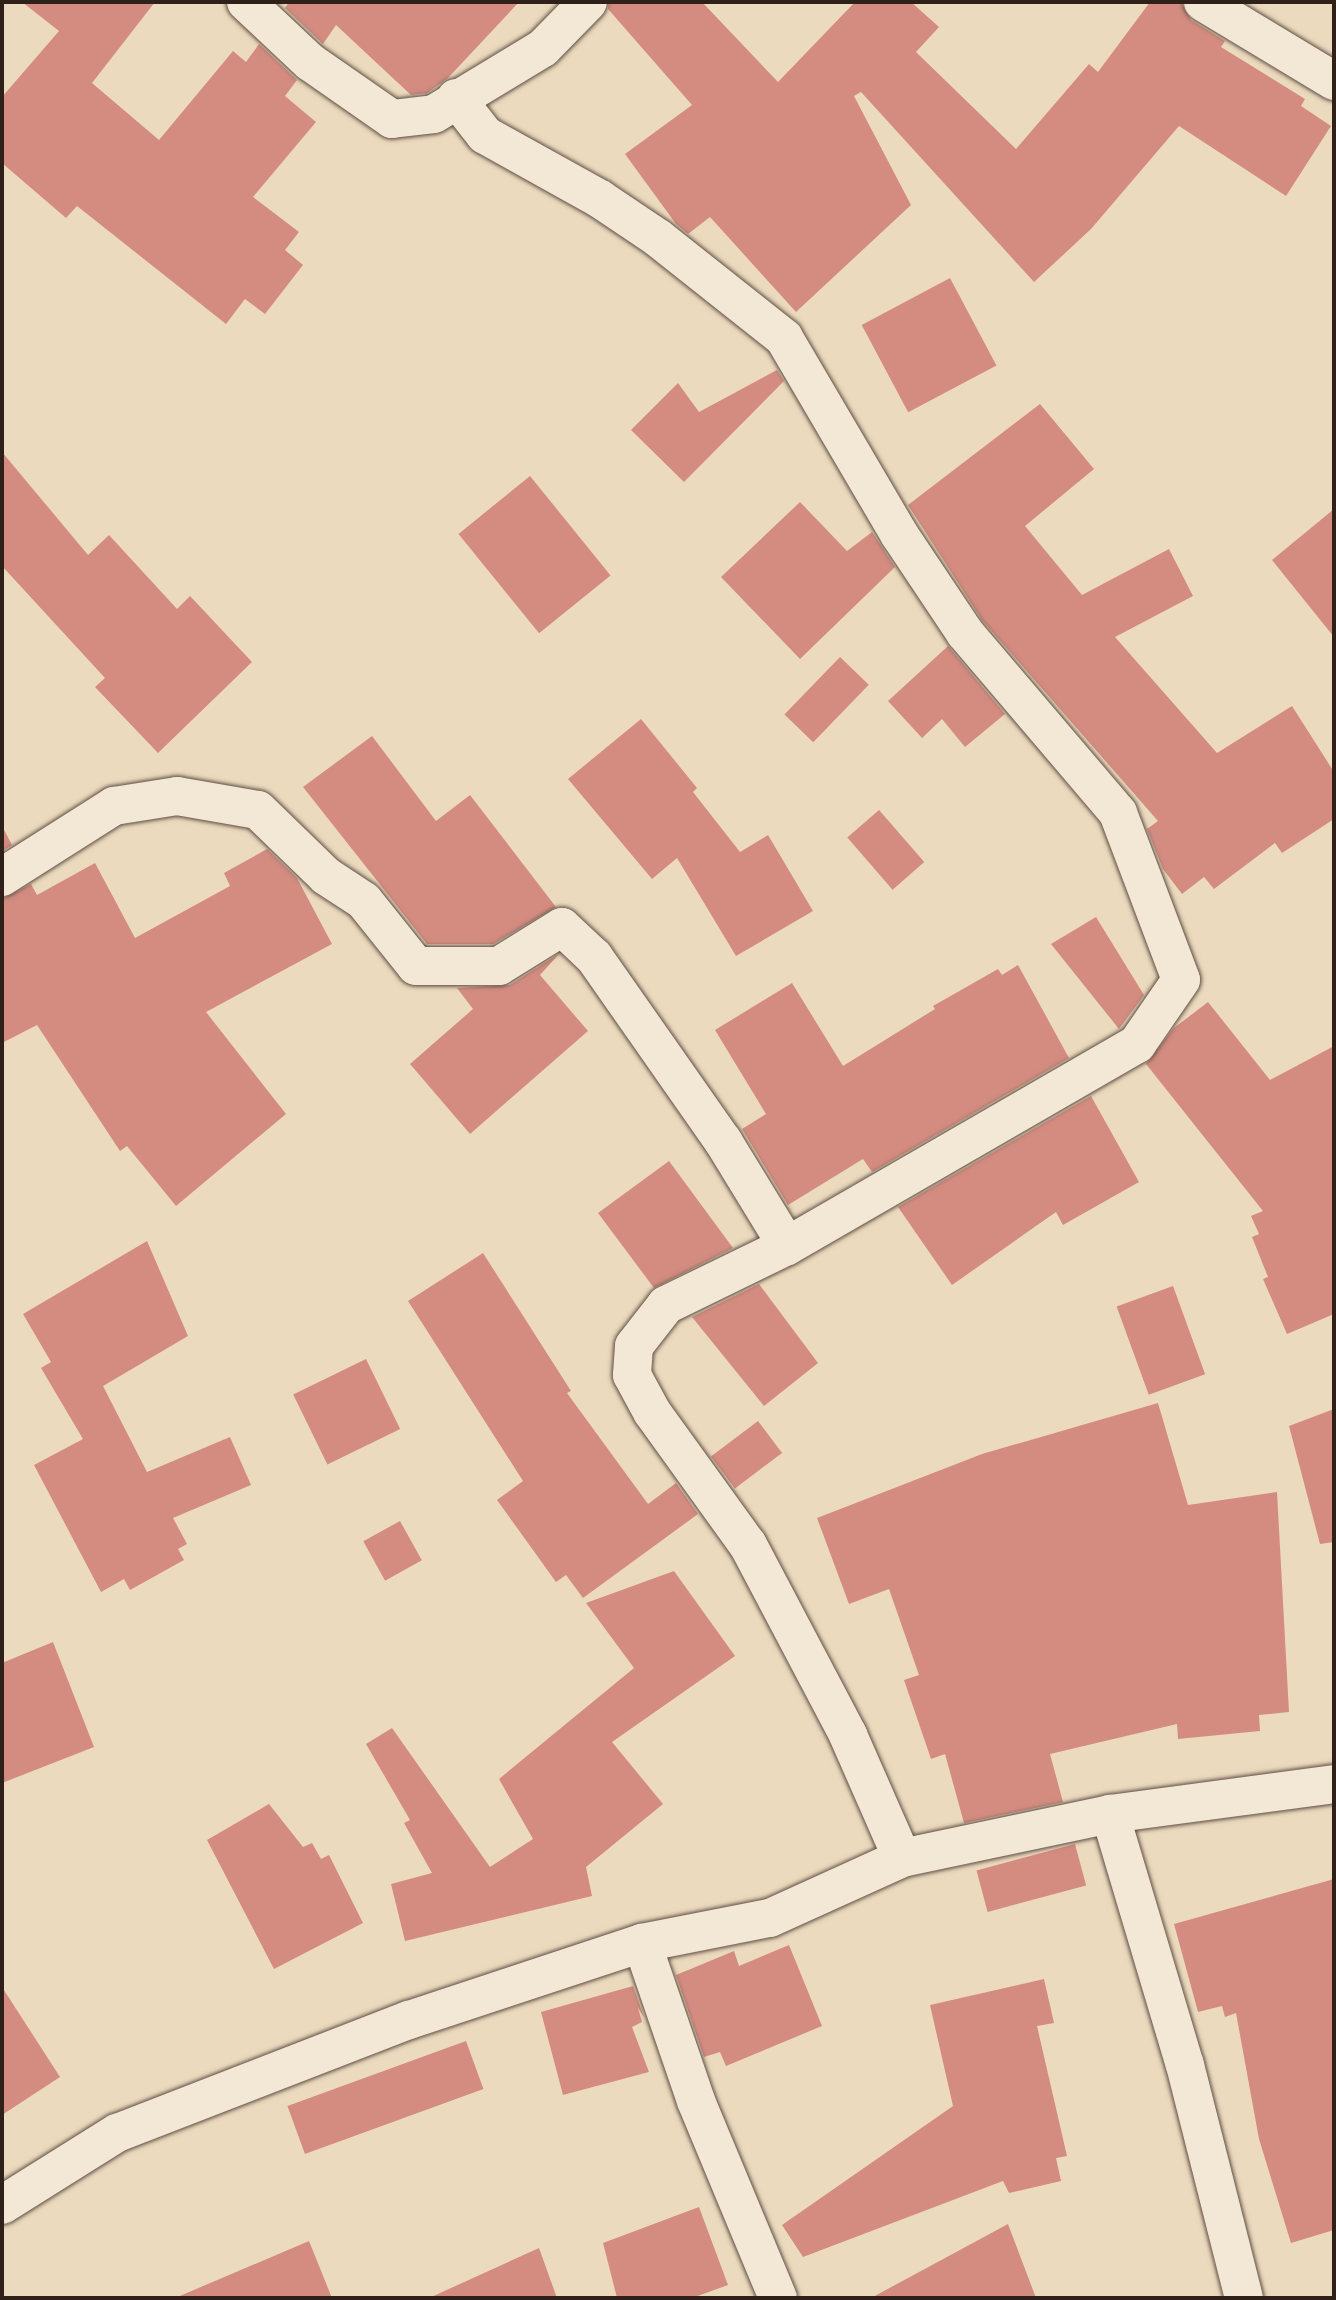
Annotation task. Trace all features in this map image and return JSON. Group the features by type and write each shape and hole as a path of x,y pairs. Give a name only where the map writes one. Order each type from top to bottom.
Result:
{"street":[{"path":"246,2 310,62 393,119 434,114 456,98 543,48 588,2"},
{"path":"1203,2 1334,80"},
{"path":"456,98 485,135 600,199 658,238 784,338 899,534 965,633 1118,813 1181,980 1137,1044 787,1246 666,1305 634,1346 632,1375 652,1412 748,1545 848,1735 902,1858"},
{"path":"2,877 114,806 177,796 258,810 326,876 363,901 416,965 499,966 562,928 594,957 723,1141 787,1246"},
{"path":"2,2205 117,2133 409,2020 642,1943 770,1918 902,1858 1110,1814 1334,1784"},
{"path":"1110,1814 1185,2065 1244,2298"},
{"path":"642,1943 696,2101 778,2298"}],"building":[{"path":"22,2 155,2 92,83 159,140 233,51 246,62 259,44 297,80 285,96 316,122 253,197 299,232 285,250 303,265 265,314 245,299 226,324 77,206 66,218 2,163 2,97 59,31"},
{"path":"289,2 519,2 448,78 427,93 411,95 336,25 323,44 285,8"},
{"path":"609,2 702,2 778,82 855,2 911,2 939,27 916,52 1016,149 1089,64 1098,72 1150,2 1181,2 1191,20 1225,41 1221,47 1305,99 1301,106 1331,126 1286,196 1179,126 1091,229 1034,282 861,92 854,96 911,205 796,312 710,217 688,234 676,224 625,154 692,105 608,9"},
{"path":"950,278 996,365 908,412 862,325"},
{"path":"777,370 784,381 684,482 631,430 678,383 699,412"},
{"path":"1040,404 1094,469 1025,526 1082,595 1169,549 1193,596 1115,637 1217,753 1292,706 1334,772 1334,819 1282,853 1275,843 1214,889 1204,877 1182,894 1163,869 1147,829 1158,821 982,620 908,505"},
{"path":"2,452 88,555 109,535 177,609 190,596 252,662 158,753 95,687 105,678 2,566"},
{"path":"530,476 611,575 539,633 459,534"},
{"path":"800,502 847,551 872,532 895,567 800,659 721,577"},
{"path":"1334,509 1334,637 1272,560"},
{"path":"948,646 1005,714 965,747 942,719 922,738 888,701"},
{"path":"840,657 869,685 813,742 784,715"},
{"path":"641,719 697,788 693,792 740,852 768,835 813,911 736,956 677,858 652,879 568,779"},
{"path":"372,736 436,821 470,795 556,907 493,944 427,944 303,787"},
{"path":"879,810 924,862 893,890 847,838"},
{"path":"2,826 12,845 2,851"},
{"path":"267,849 297,878 332,944 206,1012 286,1114 176,1206 127,1146 120,1151 37,1025 2,1043 2,899 31,884 37,895 95,863 135,938 230,886 224,873"},
{"path":"1096,917 1144,995 1119,1029 1051,944"},
{"path":"559,954 540,975 588,1031 470,1134 410,1064 473,1009 457,988 510,985"},
{"path":"1018,965 1069,1058 872,1172 863,1159 788,1205 742,1129 766,1114 715,1030 792,983 843,1066 935,1009 933,1006 998,969 1002,975"},
{"path":"1208,1002 1270,1080 1334,1046 1334,1314 1287,1334 1263,1279 1268,1277 1252,1237 1259,1234 1251,1216 1263,1211 1146,1064 1174,1028"},
{"path":"1091,1096 1139,1182 1063,1225 1056,1212 952,1285 898,1207"},
{"path":"669,1161 733,1248 654,1288 598,1213"},
{"path":"147,1241 188,1336 103,1386 147,1472 230,1437 251,1485 173,1518 187,1544 178,1549 184,1560 130,1590 124,1579 101,1592 34,1465 83,1439 41,1368 51,1362 23,1314"},
{"path":"483,1253 571,1391 567,1393 648,1504 676,1483 698,1514 583,1598 566,1575 556,1582 497,1500 523,1481 408,1301"},
{"path":"759,1284 818,1363 764,1406 692,1317"},
{"path":"1173,1286 1205,1374 1149,1395 1117,1307"},
{"path":"366,1359 400,1429 327,1465 293,1395"},
{"path":"1158,1403 1188,1505 1277,1492 1289,1712 1259,1715 1260,1731 1178,1739 1177,1724 1050,1754 1063,1802 964,1823 945,1754 931,1759 904,1680 919,1675 889,1589 849,1604 817,1518 982,1454"},
{"path":"1334,1409 1334,1542 1320,1544 1289,1426"},
{"path":"758,1421 782,1453 735,1488 711,1457"},
{"path":"400,1521 422,1560 385,1581 363,1541"},
{"path":"674,1571 735,1656 612,1742 663,1804 586,1867 592,1896 405,1941 391,1884 432,1873 404,1823 410,1820 366,1744 392,1728 490,1867 533,1839 499,1779 634,1668 586,1603"},
{"path":"53,1642 94,1747 2,1783 2,1663"},
{"path":"269,1804 303,1847 312,1843 321,1859 329,1855 363,1923 274,1969 207,1840"},
{"path":"1075,1844 1086,1886 988,1912 976,1870"},
{"path":"1334,1879 1334,2230 1291,2243 1259,2139 1236,2013 1225,2017 1222,2006 1198,2012 1174,1924"},
{"path":"789,1945 822,2026 726,2066 720,2052 704,2057 676,1975 734,1951 739,1966"},
{"path":"1044,1979 1054,2023 1037,2026 1067,2156 1056,2158 1061,2181 1009,2193 1003,2181 803,2257 782,2225 953,2106 930,2005"},
{"path":"633,1986 644,2017 638,2008 642,2022 632,2027 649,2072 563,2095 541,2012"},
{"path":"2,1987 60,2077 2,2115"},
{"path":"466,2041 483,2089 305,2154 287,2106"},
{"path":"699,2207 728,2285 692,2298 617,2298 603,2243"},
{"path":"1008,2224 1036,2298 871,2298"},
{"path":"309,2241 332,2298 175,2298"},
{"path":"539,2248 557,2298 429,2298"}]}
